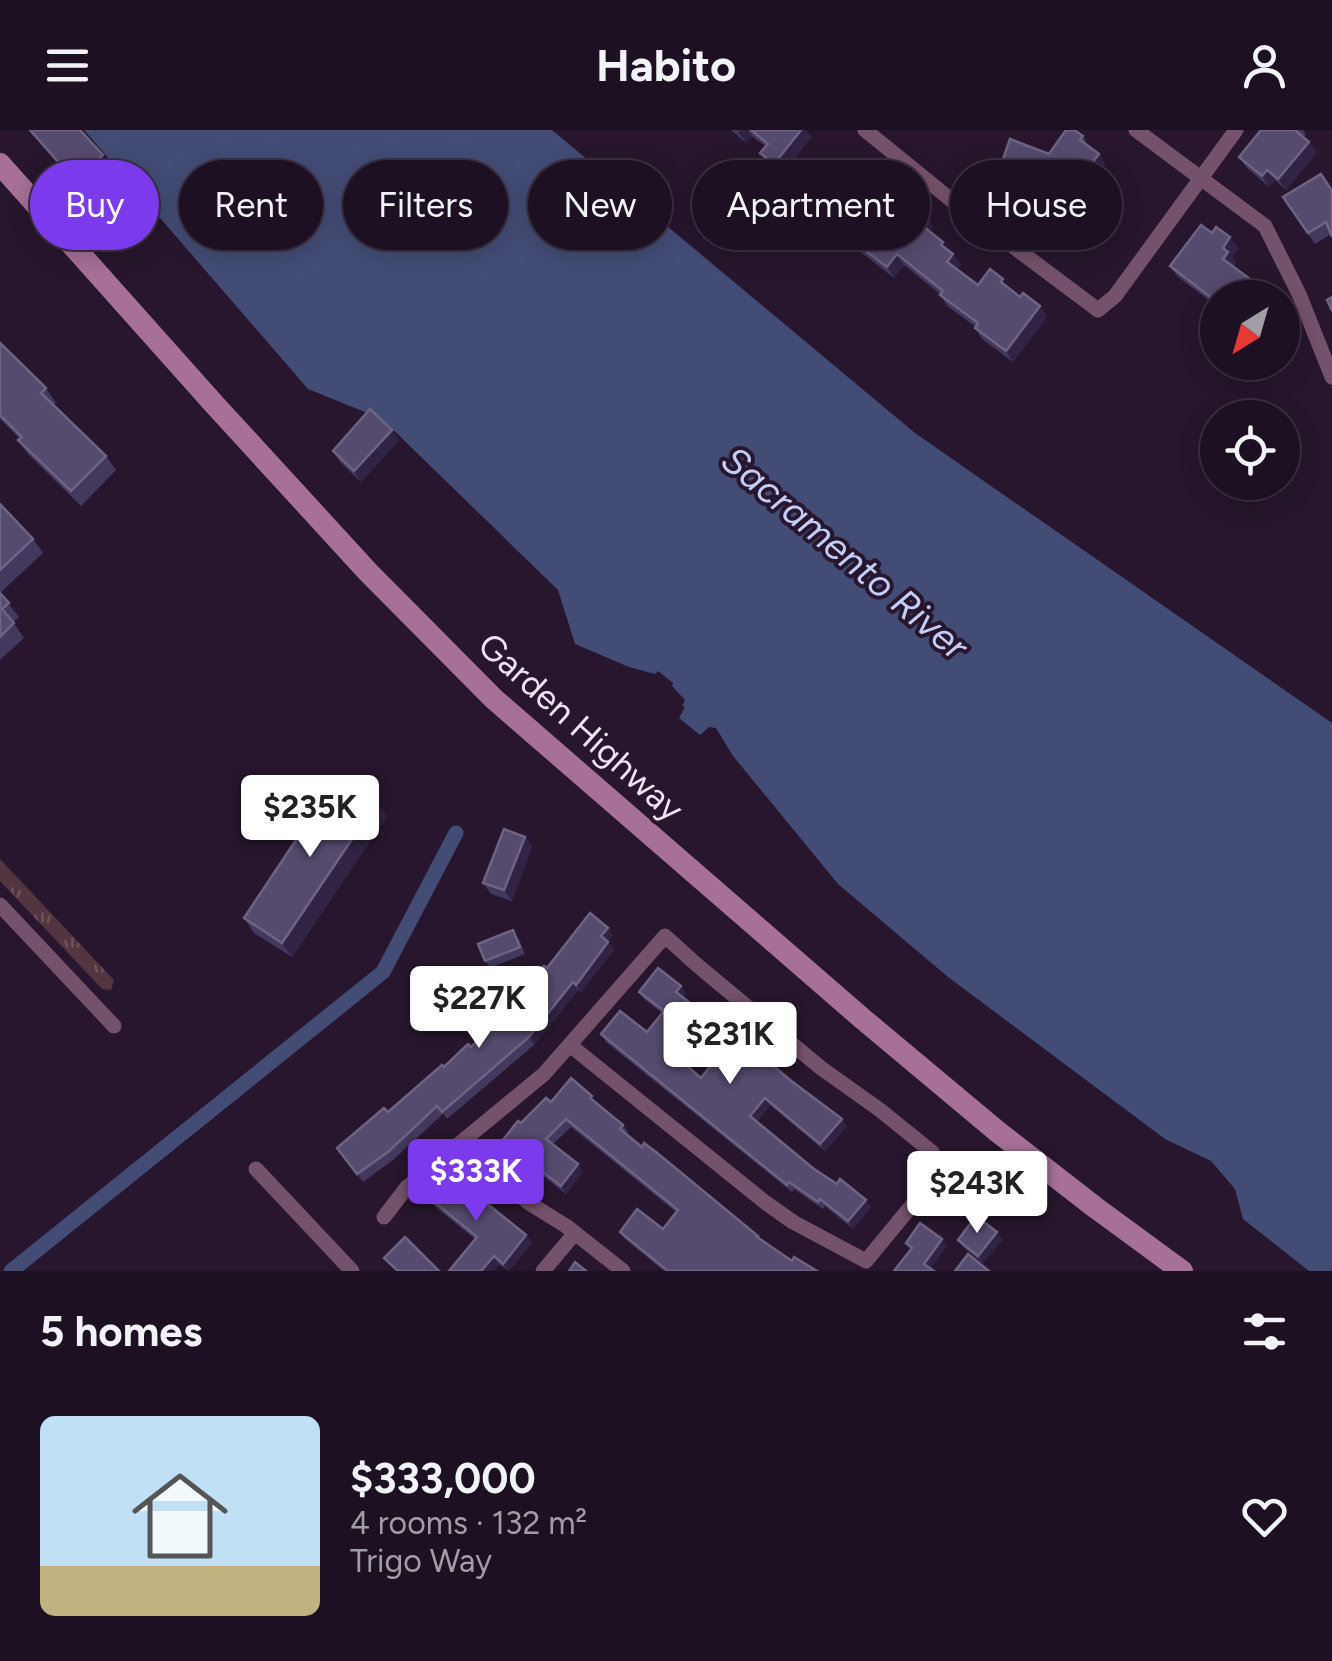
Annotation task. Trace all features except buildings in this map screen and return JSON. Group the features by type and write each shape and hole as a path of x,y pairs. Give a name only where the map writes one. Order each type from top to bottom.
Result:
{"main road":[{"name":"Garden Highway","path":"0,164 368,572 506,711 998,1132 1182,1271"}],"street":[{"path":"865,130 1098,310 1115,296 1236,130"},
{"path":"1136,130 1265,226 1299,294 1332,377"},
{"path":"0,905 114,1026"},
{"path":"384,1217 407,1187 544,1074 666,936 821,1068 932,1152 936,1176 866,1261 766,1204 571,1046"},
{"path":"465,1140 512,1189 623,1271"},
{"path":"256,1168 352,1271"},
{"path":"543,1271 575,1233"}],"green space":[{"path":"0,859 114,980 111,990 102,989 0,881"}],"water":[{"name":"Sacramento River","path":"84,130 552,130 588,160 528,160 528,250 672,250 672,230 915,433 1332,723 1332,1271 1309,1271 1243,1219 1235,1189 1211,1161 1165,1139 948,977 838,884 733,756 716,728 709,727 700,735 679,718 685,700 673,683 658,671 655,674 629,667 575,644 558,590 382,419 308,389 188,250 323,250 323,160 179,160 179,240 159,217 159,160 110,160"}],"waterway":[{"path":"11,1271 383,972 456,833"}]}
